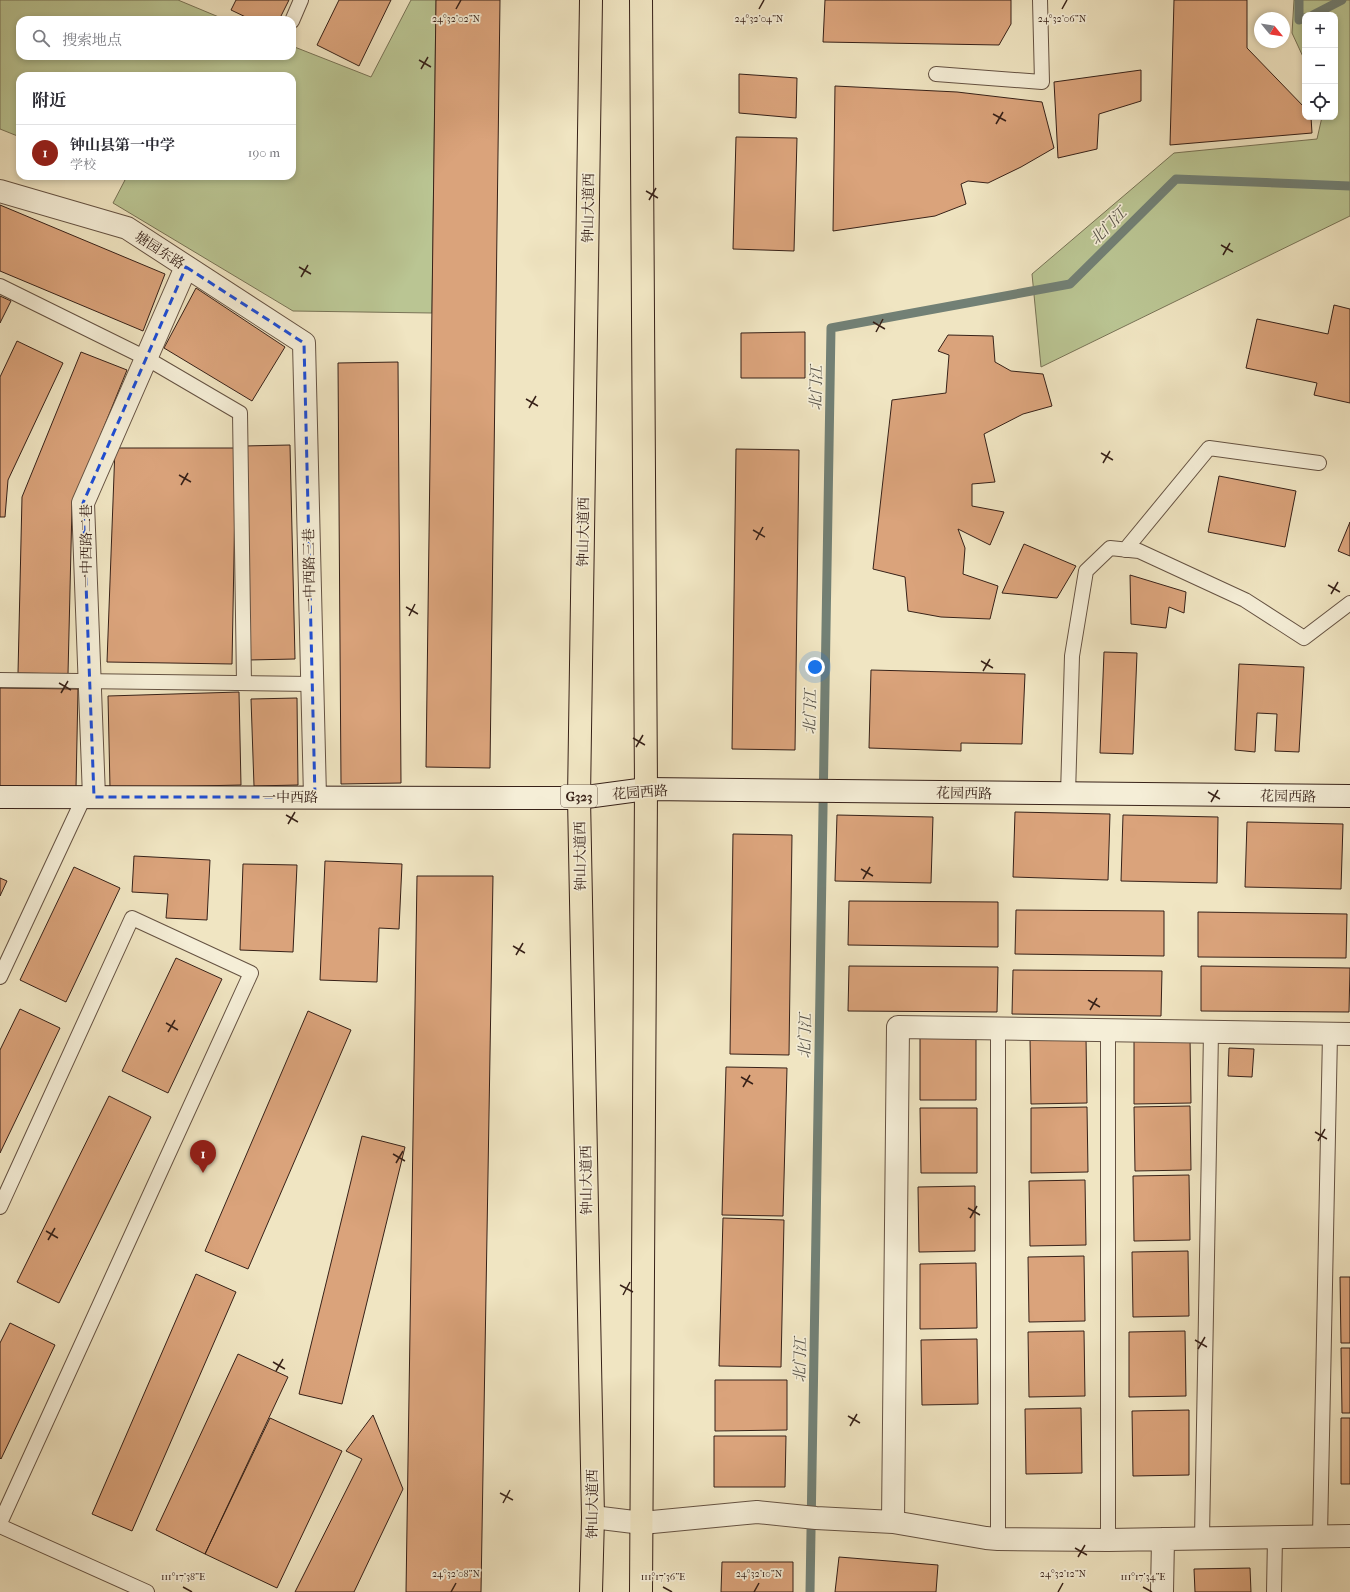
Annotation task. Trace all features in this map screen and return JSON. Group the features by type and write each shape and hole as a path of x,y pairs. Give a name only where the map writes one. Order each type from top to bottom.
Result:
{"highway":[{"name":"钟山大道西","path":"591,0 579,798 593,1517 591,1592"},
{"path":"641,0 646,789 641,1592"}],"street":[{"name":"塘园东路","path":"0,191 127,228 304,343"},
{"name":"一中西路二巷","path":"89,797 89,681 83,503 186,267"},
{"name":"一中西路三巷","path":"304,343 315,797"},
{"name":"花园西路","path":"579,798 646,789 1350,796"},
{"name":"一中西路","path":"0,797 579,798"},
{"path":"893,1522 898,1027 1340,1034"},
{"path":"593,1517 642,1523 757,1512 816,1518 893,1522 998,1539 1108,1540 1350,1536"},
{"path":"1162,1592 1163,1539"}],"lane":[{"path":"294,16 301,0"},
{"path":"936,74 1042,82 1040,0"},
{"path":"0,286 146,358 240,413 244,683"},
{"path":"1125,550 1209,448 1319,463"},
{"path":"1068,794 1072,656 1086,572 1110,548 1139,551 1245,600 1304,638 1350,603"},
{"path":"0,680 312,684"},
{"path":"0,977 89,797"},
{"path":"0,1207 132,918 252,973 0,1524 147,1592"},
{"path":"998,1029 998,1539"},
{"path":"1108,1031 1108,1540"},
{"path":"1202,1538 1211,1032"},
{"path":"1320,1536 1340,1034"},
{"path":"1274,1592 1276,1537"}],"highlighted area":[{"path":"186,267 304,343 315,797 94,797 83,503"}],"green space":[{"path":"0,0 178,0 216,16 16,16 16,60 296,60 296,48 371,77 411,0 436,0 432,313 293,311 113,203 125,180 296,180 296,72 16,72 16,135 0,129"},
{"path":"1294,0 1350,0 1350,216 1041,367 1032,274 1174,153 1317,139 1321,120 1338,120 1338,12 1302,12 1302,55 1292,33"}],"building":[{"path":"236,0 289,0 281,16 244,16 231,10"},
{"path":"339,0 391,0 359,66 317,45"},
{"path":"436,0 500,0 490,768 426,767"},
{"path":"825,0 1011,0 1011,24 999,45 823,42"},
{"path":"1174,0 1247,0 1247,48 1302,105 1302,120 1311,120 1312,133 1170,145"},
{"path":"1141,70 1141,101 1099,114 1097,149 1058,158 1054,82"},
{"path":"739,74 797,78 796,118 739,113"},
{"path":"835,86 957,92 1042,102 1054,148 1021,167 988,183 968,181 961,184 966,204 935,216 833,231"},
{"path":"736,137 797,138 794,251 733,249"},
{"path":"0,205 165,274 143,331 0,271"},
{"path":"196,288 285,347 252,401 164,348"},
{"path":"0,296 11,301 0,323"},
{"path":"1334,305 1350,309 1350,403 1314,395 1317,383 1246,368 1257,319 1328,334"},
{"path":"805,332 805,378 741,378 741,333"},
{"path":"948,335 993,336 995,362 1011,371 1043,374 1052,406 1023,414 984,434 995,482 972,484 972,506 1004,512 990,545 958,529 965,548 963,574 998,586 990,619 941,617 908,611 905,577 873,569 892,400 946,393 949,355 938,351"},
{"path":"17,341 63,363 8,480 5,517 0,517 0,377"},
{"path":"81,352 127,370 72,506 68,674 18,673 22,497"},
{"path":"398,362 401,783 341,784 338,363"},
{"path":"290,445 295,659 249,660 244,446"},
{"path":"115,448 236,448 232,664 107,662"},
{"path":"736,449 799,450 795,750 732,749"},
{"path":"1219,476 1296,491 1285,547 1208,532"},
{"path":"1350,522 1350,556 1338,551"},
{"path":"1024,544 1076,566 1057,598 1002,593"},
{"path":"1130,575 1186,592 1184,613 1169,607 1166,628 1131,624"},
{"path":"1104,652 1137,653 1133,754 1100,753"},
{"path":"1239,664 1304,667 1299,752 1275,751 1277,714 1257,713 1255,752 1235,750"},
{"path":"871,670 1025,674 1022,744 961,743 961,751 869,748"},
{"path":"0,688 78,689 76,788 0,787"},
{"path":"239,692 241,785 110,788 108,696"},
{"path":"297,698 298,785 254,786 251,699"},
{"path":"1015,812 1110,814 1108,880 1013,877"},
{"path":"837,815 933,817 931,883 835,881"},
{"path":"1123,815 1218,817 1217,883 1121,881"},
{"path":"1247,822 1343,824 1341,889 1245,887"},
{"path":"733,834 792,835 789,1055 730,1054"},
{"path":"134,856 210,860 207,920 166,918 168,894 132,892"},
{"path":"325,861 402,864 399,929 379,928 377,982 320,980"},
{"path":"243,864 297,865 293,952 240,950"},
{"path":"74,867 120,888 66,1002 20,980"},
{"path":"417,876 493,876 481,1592 406,1592"},
{"path":"0,878 7,881 0,896"},
{"path":"849,901 998,902 998,947 848,945"},
{"path":"1016,910 1164,911 1164,956 1015,954"},
{"path":"1198,912 1347,914 1346,958 1198,957"},
{"path":"176,958 222,979 168,1093 122,1071"},
{"path":"849,966 998,967 997,1012 848,1011"},
{"path":"1201,966 1350,968 1349,1012 1201,1011"},
{"path":"1013,970 1162,971 1161,1016 1012,1014"},
{"path":"20,1009 60,1028 0,1153 0,1050"},
{"path":"308,1011 351,1030 248,1269 205,1251"},
{"path":"976,1035 976,1100 920,1100 920,1036"},
{"path":"1086,1038 1087,1103 1031,1104 1030,1039"},
{"path":"1190,1038 1191,1103 1134,1104 1134,1039"},
{"path":"1229,1048 1254,1049 1252,1077 1228,1076"},
{"path":"726,1067 787,1068 783,1216 722,1215"},
{"path":"109,1096 151,1117 59,1303 17,1282"},
{"path":"1190,1106 1191,1170 1135,1171 1134,1107"},
{"path":"1087,1107 1088,1172 1031,1173 1031,1108"},
{"path":"920,1108 977,1108 977,1173 921,1173"},
{"path":"362,1136 405,1147 342,1404 299,1394"},
{"path":"1189,1175 1190,1240 1134,1241 1133,1176"},
{"path":"1085,1180 1086,1245 1030,1246 1029,1181"},
{"path":"975,1186 975,1251 919,1252 918,1187"},
{"path":"723,1218 784,1220 781,1367 719,1366"},
{"path":"1188,1251 1189,1316 1133,1317 1132,1252"},
{"path":"1084,1256 1085,1321 1029,1322 1028,1257"},
{"path":"976,1263 977,1328 920,1329 920,1264"},
{"path":"196,1274 236,1292 132,1531 92,1514"},
{"path":"1340,1277 1350,1277 1350,1343 1341,1343"},
{"path":"10,1323 55,1345 1,1459 0,1343"},
{"path":"1084,1331 1085,1396 1029,1397 1028,1332"},
{"path":"1185,1331 1186,1396 1129,1397 1129,1332"},
{"path":"977,1339 978,1404 922,1405 921,1340"},
{"path":"1341,1348 1350,1348 1350,1413 1342,1413"},
{"path":"238,1354 288,1377 205,1554 156,1530"},
{"path":"715,1380 787,1380 787,1430 715,1431"},
{"path":"1081,1408 1082,1473 1026,1474 1025,1409"},
{"path":"1189,1410 1189,1475 1133,1476 1132,1411"},
{"path":"373,1415 403,1489 354,1592 295,1592 362,1459 346,1451"},
{"path":"270,1418 342,1451 277,1588 205,1554"},
{"path":"1341,1418 1350,1418 1350,1484 1341,1484"},
{"path":"714,1436 786,1436 785,1487 714,1487"},
{"path":"839,1557 938,1565 936,1592 835,1592"},
{"path":"722,1562 793,1562 793,1592 721,1592"},
{"path":"1250,1568 1251,1592 1195,1592 1194,1569"}],"waterway":[{"name":"北门江","path":"1299,0 1299,20 1302,19"},
{"name":"北门江","path":"1319,12 1342,0"},
{"name":"北门江","path":"810,1592 831,328 1070,284 1176,179 1350,186"}],"place":[{"name":"钟山县第一中学","path":"203,1173"}]}
